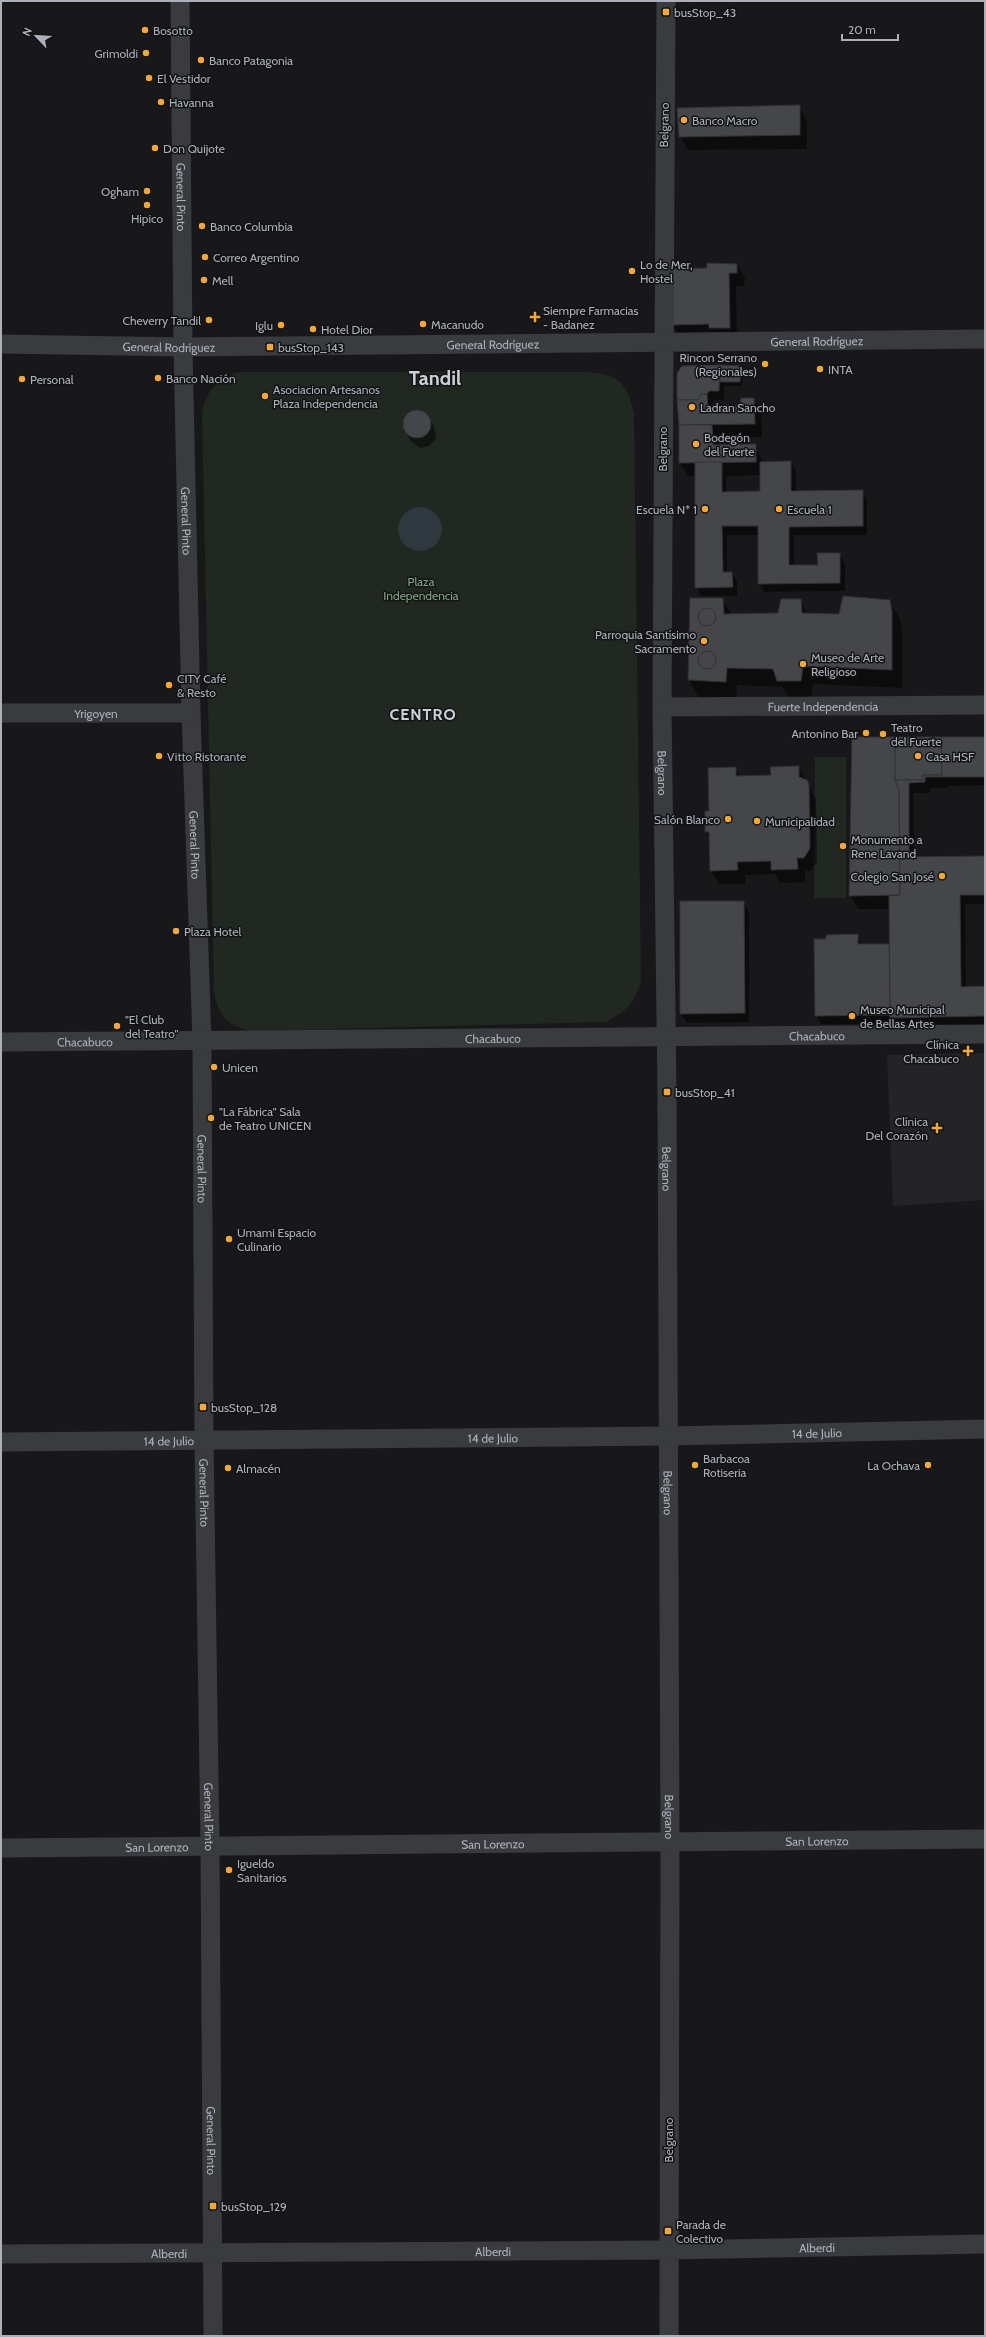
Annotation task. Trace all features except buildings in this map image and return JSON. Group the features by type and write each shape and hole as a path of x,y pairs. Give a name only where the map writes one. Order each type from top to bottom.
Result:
{"street":[{"name":"General Pinto","path":"180,1 183,347 191,713 202,1041 204,1440 210,1846 213,2336"},
{"name":"Belgrano","path":"666,1 662,344 662,707 667,1035 670,1842 669,2336"},
{"name":"General Rodríguez","path":"1,344 183,347 662,344 985,339"},
{"name":"Fuerte Independencia","path":"662,707 985,706"},
{"name":"Yrigoyen","path":"1,713 191,713"},
{"name":"Chacabuco","path":"1,1042 667,1035 985,1034"},
{"name":"14 de Julio","path":"1,1442 668,1436 985,1429"},
{"name":"San Lorenzo","path":"1,1848 985,1839"},
{"name":"Alberdi","path":"1,2254 668,2250 985,2244"}],"shaded area":[{"path":"416,507 424,507 429,508 436,513 441,520 441,538 436,545 429,550 416,551 408,548 401,541 398,533 398,525 401,517 408,510"},
{"name":"Clínica Del Corazón","path":"985,1053 985,1200 893,1206 887,1055"}],"green space":[{"name":"Plaza Independencia","path":"238,372 588,372 599,373 615,378 625,388 629,395 634,414 641,982 632,1001 624,1010 613,1018 605,1022 251,1031 235,1026 221,1013 214,991 202,412 206,398 218,382"},
{"path":"815,757 846,757 846,898 814,898"}],"place":[{"name":"busStop_43","path":"666,12"},
{"name":"Bosotto","path":"145,30"},
{"name":"Grimoldi","path":"146,53"},
{"name":"Banco Patagonia","path":"201,60"},
{"name":"El Vestidor","path":"149,78"},
{"name":"Havanna","path":"161,102"},
{"name":"Banco Macro","path":"684,120"},
{"name":"Don Quijote","path":"155,148"},
{"name":"Ogham","path":"147,191"},
{"name":"Hipico","path":"147,205"},
{"name":"Banco Columbia","path":"202,226"},
{"name":"Correo Argentino","path":"205,257"},
{"name":"Lo de Mer, Hostel","path":"632,271"},
{"name":"Mell","path":"204,280"},
{"name":"Siempre Farmacias - Badanez","path":"535,317"},
{"name":"Cheverry Tandil","path":"209,320"},
{"name":"Macanudo","path":"423,324"},
{"name":"Iglu","path":"281,325"},
{"name":"Hotel Dior","path":"313,329"},
{"name":"busStop_143","path":"270,347"},
{"name":"Rincon Serrano (Regionales)","path":"765,364"},
{"name":"INTA","path":"820,369"},
{"name":"Banco Nación","path":"158,378"},
{"name":"Personal","path":"22,379"},
{"name":"Asociacion Artesanos Plaza Independencia","path":"265,396"},
{"name":"Ladran Sancho","path":"692,407"},
{"name":"Bodegón del Fuerte","path":"696,444"},
{"name":"Escuela N* 1","path":"705,509"},
{"name":"Escuela 1","path":"779,509"},
{"name":"Parroquia Santísimo Sacramento","path":"704,641"},
{"name":"Museo de Arte Religioso","path":"803,664"},
{"name":"CITY Café & Resto","path":"169,685"},
{"name":"Antonino Bar","path":"866,733"},
{"name":"Teatro del Fuerte","path":"883,734"},
{"name":"Vitto Ristorante","path":"159,756"},
{"name":"Casa HSF","path":"918,756"},
{"name":"Salón Blanco","path":"728,819"},
{"name":"Municipalidad","path":"757,821"},
{"name":"Monumento a Rene Lavand","path":"843,846"},
{"name":"Colegio San José","path":"942,876"},
{"name":"Plaza Hotel","path":"176,931"},
{"name":"Museo Municipal de Bellas Artes","path":"852,1016"},
{"name":"\"El Club del Teatro\"","path":"117,1026"},
{"name":"Clínica Chacabuco","path":"968,1051"},
{"name":"Unicen","path":"214,1067"},
{"name":"busStop_41","path":"667,1092"},
{"name":"\"La Fábrica\" Sala de Teatro UNICEN","path":"211,1118"},
{"name":"Clínica Del Corazón","path":"937,1128"},
{"name":"Umami Espacio Culinario","path":"229,1239"},
{"name":"busStop_128","path":"203,1407"},
{"name":"Barbacoa Rotiseria","path":"695,1465"},
{"name":"La Ochava","path":"928,1465"},
{"name":"Almacén","path":"228,1468"},
{"name":"Igueldo Sanitarios","path":"229,1870"},
{"name":"busStop_129","path":"213,2206"},
{"name":"Parada de Colectivo","path":"668,2231"}],"district":[{"name":"Tandil","path":"435,378"},
{"name":"CENTRO","path":"423,714"}]}
